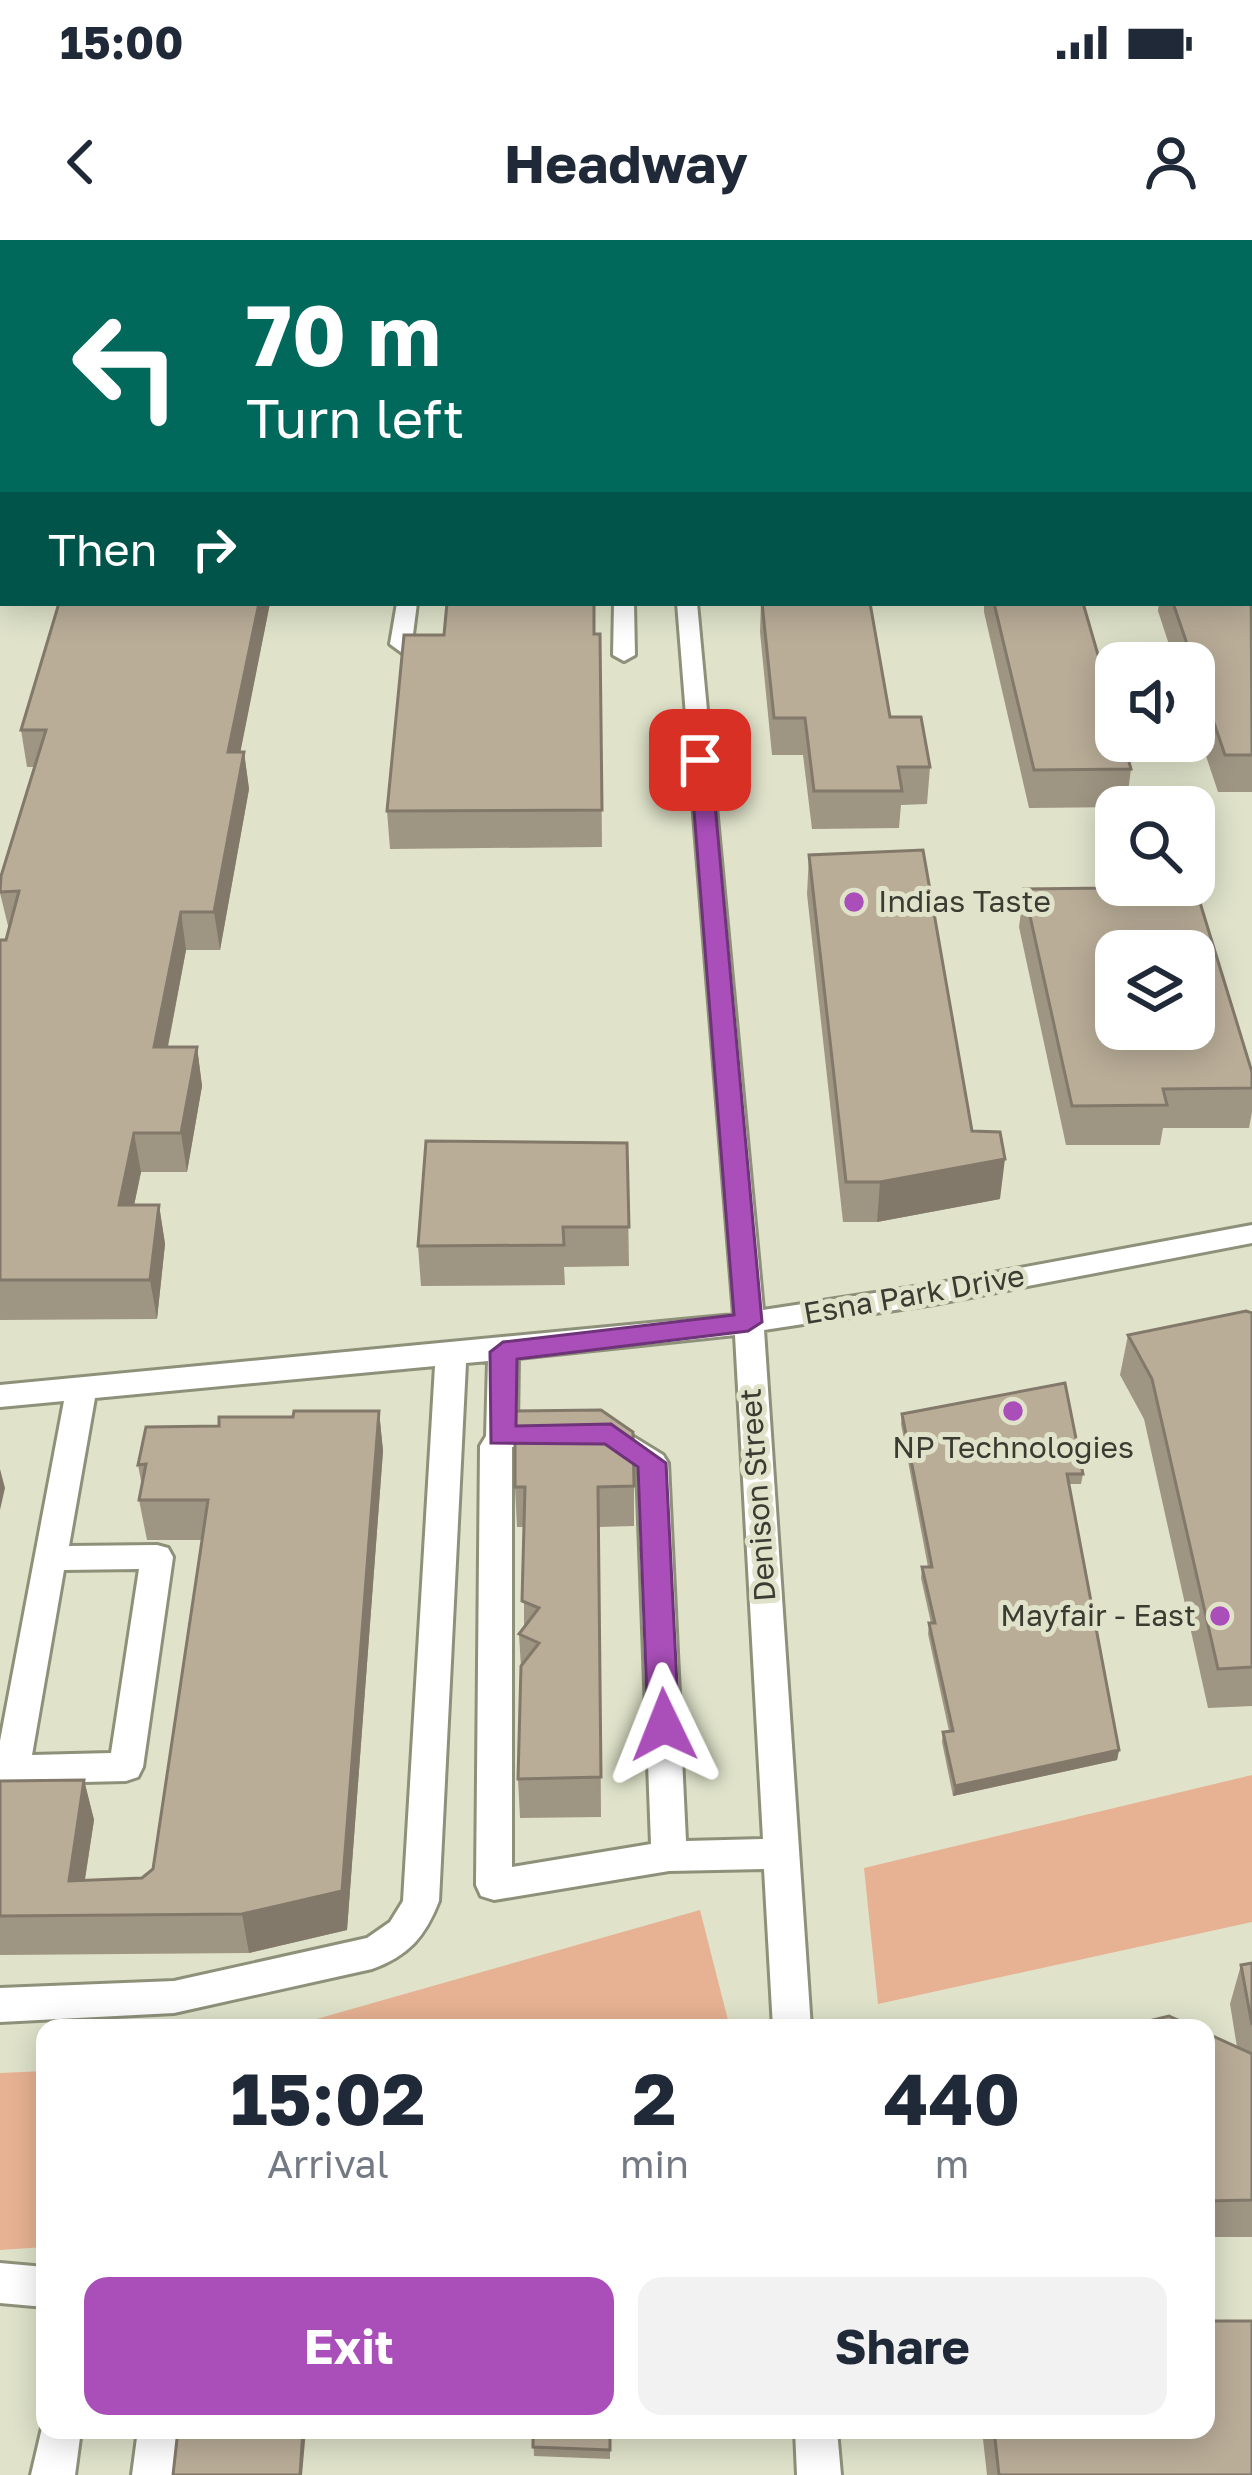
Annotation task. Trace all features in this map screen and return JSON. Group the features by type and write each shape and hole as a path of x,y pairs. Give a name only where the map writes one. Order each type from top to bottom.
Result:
{"street":[{"path":"407,606 401,644 428,661"},
{"path":"624,606 624,656"},
{"name":"Denison Street","path":"687,606 748,1322 791,2019"},
{"name":"Esna Park Drive","path":"0,1396 503,1352 748,1322 934,1294 1252,1234"},
{"path":"503,1352 491,1538 494,1885 669,1856 781,1855"},
{"path":"0,2006 174,1997 372,1953 394,1944 413,1925 421,1901 451,1357"},
{"path":"51,1558 157,1557 126,1767 6,1770 81,1389"},
{"path":"501,1436 611,1434 652,1463 669,1856"},
{"path":"0,2283 36,2286"},
{"path":"53,2475 59,2439"},
{"path":"154,2475 159,2439"},
{"path":"817,2439 819,2475"}],"shaded area":[{"path":"1252,1775 1252,1922 878,2004 864,1868"},
{"path":"700,1910 728,2019 317,2019"},
{"path":"36,2071 36,2248 0,2250 0,2073"}],"building":[{"path":"58,606 258,606 228,752 244,752 214,912 181,912 154,1047 197,1047 181,1133 134,1133 119,1205 159,1205 150,1280 0,1280 0,940 6,940 19,891 0,892 1,876 46,730 21,730"},
{"path":"447,606 594,606 594,634 600,634 602,810 387,811 404,635 444,635"},
{"path":"762,606 871,606 890,717 921,717 930,767 898,767 902,791 814,791 805,718 774,718"},
{"path":"995,606 1084,606 1095,644 1095,762 1129,762 1131,769 1034,770"},
{"path":"1174,606 1251,606 1252,755 1225,755 1215,726 1215,642 1186,642"},
{"path":"923,850 972,1131 1000,1132 1005,1159 880,1182 846,1182 809,855"},
{"path":"1095,888 1095,906 1201,906 1208,930 1095,930 1095,1050 1215,1050 1215,951 1252,1072 1252,1088 1163,1089 1167,1105 1072,1106 1024,889"},
{"path":"426,1141 627,1143 629,1227 563,1227 564,1245 418,1246"},
{"name":"Mayfair - East","path":"1252,1313 1252,1667 1218,1669 1152,1379 1128,1335"},
{"path":"1065,1383 1083,1474 1067,1474 1119,1750 955,1786 943,1732 953,1731 922,1567 932,1567 902,1414"},
{"path":"601,1410 633,1432 634,1486 598,1487 601,1777 518,1779 521,1666 539,1643 519,1634 539,1608 522,1601 525,1487 515,1487 515,1411"},
{"path":"294,1411 379,1411 342,1891 242,1914 0,1916 0,1781 84,1780 69,1881 142,1878 153,1869 208,1500 139,1500 146,1464 138,1465 146,1427 219,1426 219,1417 293,1417"},
{"path":"1252,1963 1252,2025 1241,1965"},
{"path":"1215,2037 1252,2054 1252,2200 1215,2201"},
{"path":"1215,2321 1252,2321 1252,2475 999,2475 995,2439 1215,2439"},
{"path":"177,2439 302,2439 300,2475 173,2475"},
{"path":"533,2439 610,2439 610,2450 533,2447"}],"place":[{"name":"Indias Taste","path":"854,902"},
{"name":"NP Technologies","path":"1013,1411"},
{"name":"Mayfair - East","path":"1220,1616"}],"route":[{"path":"664,1725 652,1463 630,1443 611,1434 501,1436 503,1352 748,1322 700,760"}]}
